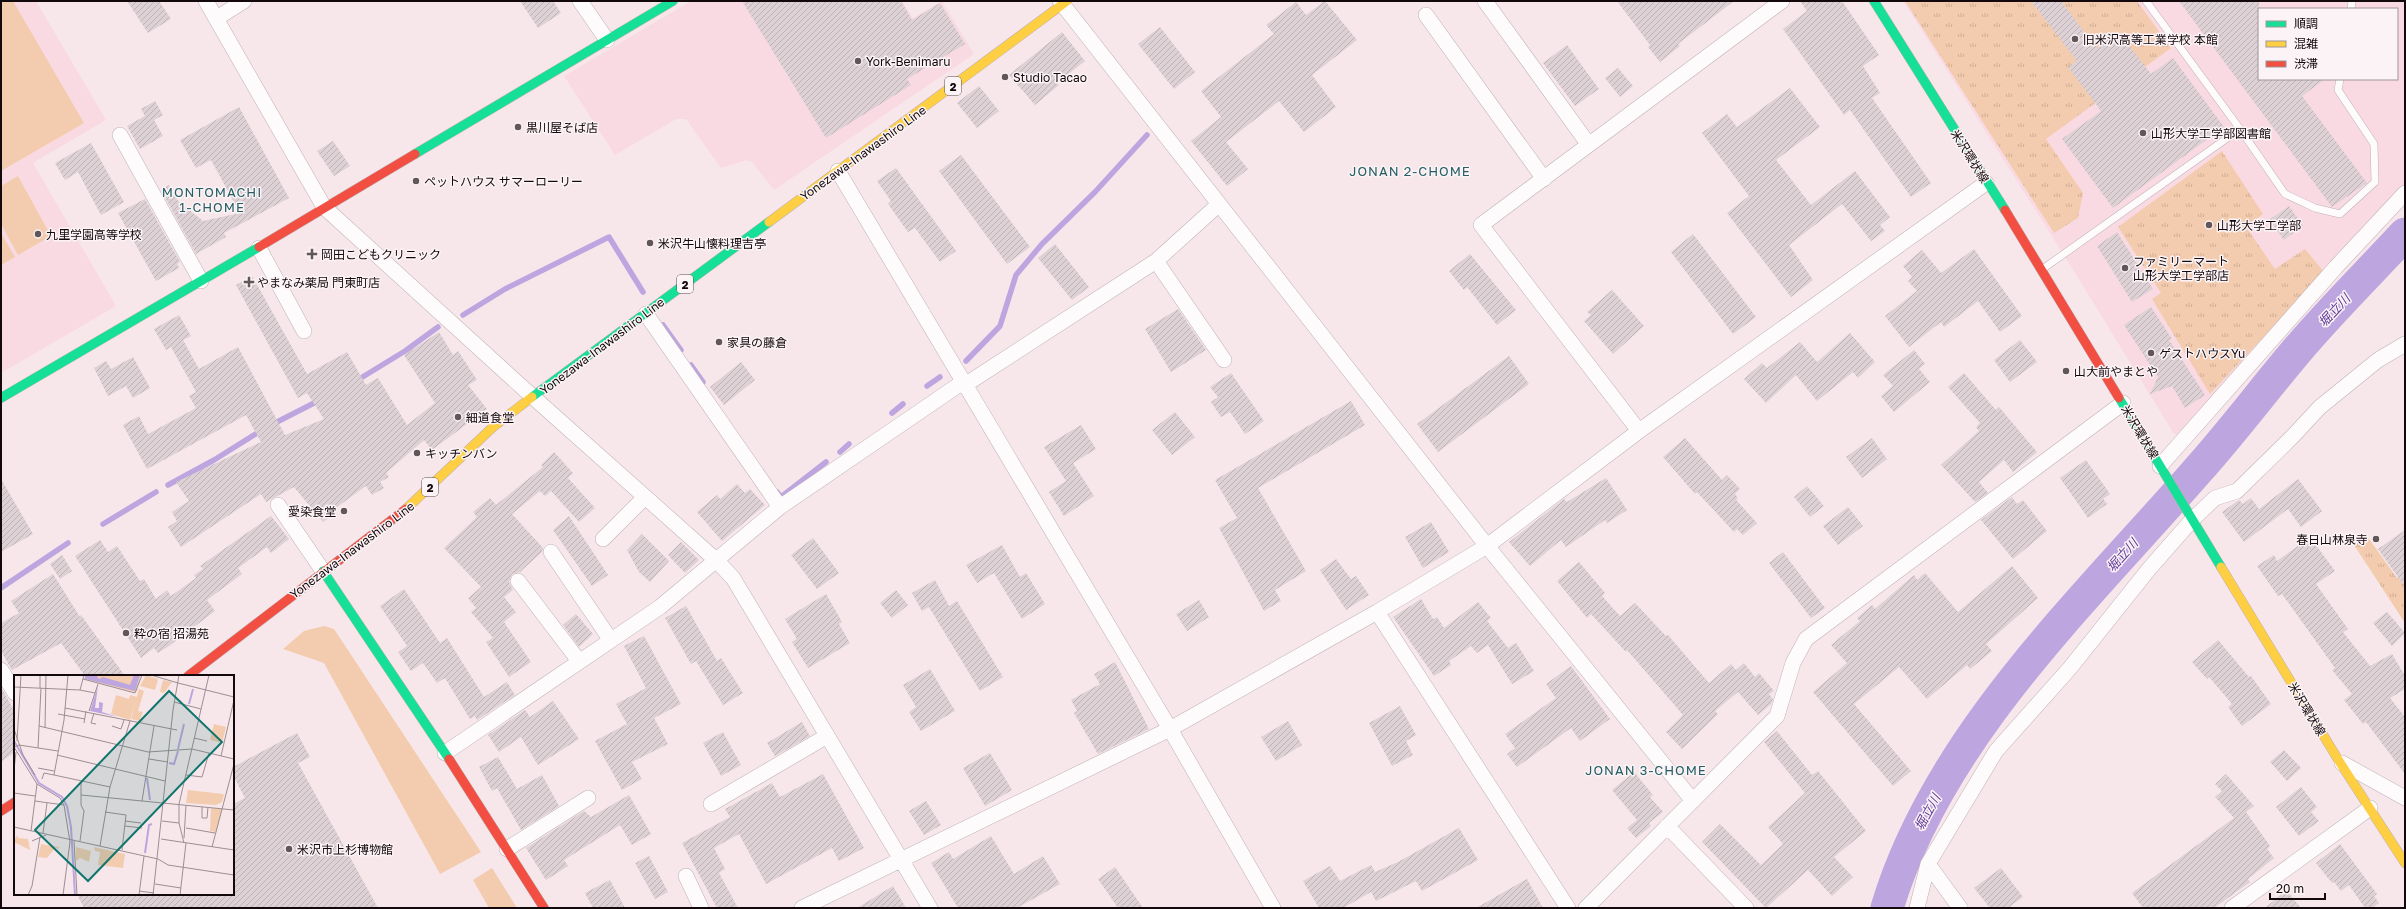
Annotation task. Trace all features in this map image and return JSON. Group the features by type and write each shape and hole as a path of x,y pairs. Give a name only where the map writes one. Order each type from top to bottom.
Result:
{"main road":[{"path":"1,398 259,248 324,207 673,1"},
{"name":"米沢環状線","path":"1874,1 2123,402 2190,517 2339,761 2405,863"},
{"name":"Yonezawa-Inawashiro Line","path":"189,675 416,501 493,427 1063,2"},
{"path":"323,572 445,753 544,908"},
{"path":"1,811 14,803"}],"street":[{"path":"206,1 324,207 533,398 716,560 733,578 930,908"},
{"path":"217,18 244,1"},
{"path":"580,1 607,40"},
{"path":"1485,1 1589,145"},
{"path":"1639,431 1481,225 1782,1"},
{"path":"1063,2 1218,206 1487,546 1693,801"},
{"path":"1426,15 1544,179"},
{"path":"120,134 201,281"},
{"path":"838,171 1170,729 1273,908"},
{"path":"802,908 1170,729 1377,612 1487,546 1639,431 1986,183"},
{"path":"2161,468 2336,267 2405,193"},
{"path":"445,753 610,639 660,607 780,507 963,382 971,381 1156,262 1218,206"},
{"path":"259,248 304,330"},
{"path":"1156,262 1224,360"},
{"path":"646,314 780,507"},
{"path":"1917,908 1928,864 1996,751 2070,668 2190,517 2215,498 2237,490 2293,436 2320,407 2378,360 2405,344"},
{"path":"1586,908 1777,716 1793,663 1806,639 2123,402"},
{"path":"603,539 645,497"},
{"path":"278,505 323,572"},
{"path":"551,552 610,639"},
{"path":"518,581 579,661"},
{"path":"1377,612 1568,908"},
{"path":"1,670 14,691"},
{"path":"711,804 827,736"},
{"path":"2339,761 2405,798"},
{"path":"507,849 588,798"},
{"path":"2232,908 2370,808"},
{"path":"1667,826 1746,908"},
{"path":"1928,864 1960,908"},
{"path":"686,876 701,908"}],"lane":[{"path":"2146,1 2240,129 2285,194 2315,208 2340,214 2375,182 2374,144 2338,90 2340,80"},
{"path":"2042,270 2240,129"}],"shaded area":[{"name":"九里学園高等学校","path":"1,1 36,1 106,120 33,163 116,306 1,373"},
{"path":"691,1 902,1 913,18 942,1 974,54 774,190 752,162 746,160 721,168 686,119 676,119 615,155 564,76"},
{"name":"山形大学工学部","path":"1903,1 2405,1 2405,191 2177,434 2174,434 2067,260"}],"green space":[{"path":"1,1 13,1 84,123 1,171"},
{"path":"1905,1 2137,1 2171,48 2046,139 2083,193 2078,218 2054,233"},
{"path":"2222,151 2263,214 2246,227 2275,269 2305,249 2324,272 2210,394 2152,299 2161,293 2118,227"},
{"path":"18,176 51,236 18,255 1,224 1,186"},
{"path":"1,233 15,257 1,265"},
{"path":"2367,536 2397,578 2405,573 2405,623 2354,545"},
{"path":"324,626 334,629 481,852 440,874 324,663 283,649 304,631"},
{"path":"492,868 517,908 489,908 473,880"}],"building":[{"path":"127,1 159,1 171,19 148,33"},
{"path":"520,1 553,1 561,13 538,28"},
{"name":"York-Benimaru","path":"742,1 901,1 912,20 940,3 965,44 907,79 911,85 826,138"},
{"path":"1325,1 1357,40 1312,75 1336,107 1304,132 1279,101 1226,142 1248,169 1227,186 1191,141 1221,117 1201,91 1274,34 1266,25 1296,2 1306,15"},
{"path":"1617,1 1734,1 1678,44 1680,46 1660,62 1648,47 1650,45"},
{"path":"1800,1 1842,1 1879,55 1863,66 1880,93 1872,98 1931,183 1911,197 1850,110 1844,115 1783,29 1807,11"},
{"name":"山形大学工学部図書館","path":"2031,1 2061,1 2096,48 2118,31 2151,74 2173,58 2224,127 2113,208 2062,139 2101,111 2068,67 2077,61"},
{"path":"2179,1 2259,1 2258,80 2324,80 2302,96 2367,183 2332,207"},
{"path":"1160,27 1195,72 1174,89 1138,44"},
{"path":"1062,32 1085,61 1057,83 1059,85 1035,105 1009,75"},
{"path":"1567,45 1599,89 1575,106 1543,63"},
{"path":"1618,68 1633,86 1620,97 1605,78"},
{"path":"979,86 999,111 977,128 957,103"},
{"path":"1790,88 1820,127 1776,160 1811,205 1855,171 1890,217 1880,225 1885,231 1871,241 1842,204 1789,245 1813,280 1791,297 1727,213 1749,196 1702,133 1727,114 1737,127"},
{"path":"155,101 163,115 154,120 163,136 140,149 127,126 145,116 141,109"},
{"path":"239,107 289,198 224,233 226,237 196,254 161,190 169,185 178,201 203,221 240,213 211,160 196,168 180,140"},
{"path":"333,141 350,166 334,176 317,151"},
{"path":"91,143 124,202 101,215 78,172 65,180 55,163"},
{"path":"961,155 1030,247 1007,264 939,171"},
{"path":"896,168 956,251 940,262 915,228 908,232 888,204 891,201 877,181"},
{"path":"145,199 180,262 177,264 179,268 156,281 118,213"},
{"path":"2289,206 2303,226 2284,240 2269,220"},
{"name":"ファミリーマート 山形大学工学部店","path":"2117,232 2153,289 2132,302 2097,246"},
{"path":"1693,234 1756,317 1733,334 1671,252"},
{"path":"1055,244 1089,287 1072,300 1038,258"},
{"path":"1974,249 2022,316 2000,332 1978,301 1944,327 1941,322 1909,347 1885,316 1917,291 1908,281 1912,277 1903,266 1922,250 1941,273"},
{"path":"1470,254 1516,310 1497,325 1467,287 1464,290 1449,271"},
{"path":"252,276 307,374 347,352 366,385 378,378 407,425 435,403 404,355 439,332 453,355 458,351 477,380 468,385 487,409 432,450 424,440 386,473 389,477 380,482 384,488 372,495 366,486 333,510 335,513 323,522 294,487 266,502 261,494 181,547 168,527 177,521 172,512 189,501 176,482 261,442 246,415 147,469 123,425 139,416 148,434 196,408 189,396 196,392 171,347 166,350 154,329 179,315 191,336 183,340 199,369 238,347 285,435 324,419 307,393 298,398 236,285"},
{"path":"1612,290 1644,326 1613,354 1584,321 1591,315 1587,312"},
{"name":"ゲストハウスYu","path":"2151,307 2172,339 2169,340 2205,395 2185,408 2172,386 2150,394 2158,377 2124,325"},
{"path":"1178,309 1206,350 1171,372 1145,329"},
{"path":"1850,333 1875,362 1858,378 1853,372 1817,401 1796,375 1766,403 1744,379 1762,363 1767,368 1800,342 1817,362"},
{"path":"2020,340 2037,362 2010,382 1994,360"},
{"path":"1914,350 1925,364 1919,369 1930,382 1894,412 1881,396 1893,386 1883,375"},
{"path":"1509,356 1529,384 1438,452 1417,424"},
{"path":"133,357 150,388 133,398 126,386 108,396 94,368 106,361 111,369"},
{"path":"741,362 755,380 724,405 710,387"},
{"path":"1231,373 1264,421 1245,434 1230,412 1221,417 1211,402 1218,397 1210,387"},
{"path":"1964,373 1996,410 1999,407 2037,452 2013,472 2004,460 1979,482 1988,493 1975,502 1941,465 1979,431 1976,427 1980,423 1948,387"},
{"path":"1351,401 1365,425 1258,488 1306,571 1275,590 1281,601 1264,611 1219,528 1237,518 1215,480"},
{"path":"1175,412 1195,437 1172,455 1152,430"},
{"path":"1081,425 1096,449 1073,463 1094,496 1064,516 1049,492 1066,481 1044,447"},
{"path":"1685,438 1722,480 1727,475 1740,489 1735,494 1738,498 1736,500 1757,523 1743,535 1737,529 1734,532 1697,492 1695,494 1663,457"},
{"path":"1872,438 1887,459 1862,478 1846,457"},
{"path":"554,452 573,473 568,478 595,508 579,522 551,491 545,496 540,491 512,514 543,548 542,552 520,572 512,574 509,582 513,590 504,597 516,612 504,622 531,662 509,677 486,642 493,638 471,612 476,608 468,598 481,587 444,548 477,517 473,512 490,498 496,505 543,467 541,465"},
{"path":"2086,460 2110,494 2103,499 2107,504 2088,518 2060,478"},
{"path":"1606,478 1627,510 1607,523 1605,520 1566,547 1561,540 1530,566 1509,542 1564,499 1567,502"},
{"path":"1,479 33,534 1,552"},
{"path":"2298,479 2322,511 2301,527 2288,509 2244,542 2222,512 2239,500 2243,504 2251,498 2259,509"},
{"path":"737,484 745,493 750,489 765,505 722,541 697,512 717,495 720,499"},
{"path":"1807,486 1824,506 1810,517 1794,497"},
{"path":"2012,497 2017,504 2023,500 2047,531 2013,559 1981,520"},
{"path":"1848,507 1863,526 1838,545 1823,526"},
{"path":"271,516 289,539 271,553 267,547 238,568 242,574 207,600 215,611 158,653 154,648 141,658 75,556 100,540 108,552 117,546 140,581 144,579 156,599 167,590 171,596 196,578 194,575 203,569 200,566"},
{"path":"569,516 608,575 592,586 553,530"},
{"path":"1431,522 1449,552 1423,568 1405,537"},
{"name":"春日山林泉寺","path":"2405,530 2405,587 2378,549"},
{"path":"642,534 669,561 650,582 639,572 627,550"},
{"path":"2310,537 2335,571 2316,584 2348,629 2343,632 2370,666 2392,654 2405,676 2405,689 2390,698 2405,717 2405,774 2366,722 2363,724 2344,700 2352,694 2332,670 2335,668 2282,594 2278,596 2257,566 2274,555 2277,561"},
{"path":"813,538 839,573 817,589 791,555"},
{"path":"681,542 699,560 685,573 668,555"},
{"path":"1002,545 1020,577 1026,573 1045,604 1022,619 994,573 977,583 966,565"},
{"path":"1783,552 1825,608 1811,618 1769,563"},
{"path":"62,555 72,571 60,579 50,564"},
{"path":"1336,559 1351,579 1356,576 1369,595 1346,610 1320,570"},
{"path":"1579,562 1605,593 1602,596 1620,616 1635,603 1666,636 1668,635 1709,683 1731,664 1736,670 1744,663 1755,677 1759,673 1774,691 1769,694 1773,699 1771,704 1758,715 1738,692 1715,711 1718,714 1682,749 1666,732 1683,715 1627,650 1626,652 1591,614 1587,618 1557,581"},
{"path":"2012,566 2038,598 1986,644 1992,651 1970,669 1967,665 1927,699 1899,667 1854,704 1911,771 1893,786 1813,692 1847,663 1831,645 1860,621 1857,618 1872,605 1875,609 1914,575 1917,580 1925,573 1958,612"},
{"path":"53,574 80,617 81,615 124,675 84,675 61,643 12,670 1,651 1,623 19,613 11,601"},
{"path":"935,580 949,606 957,601 1003,677 980,691 929,607 922,611 912,593"},
{"path":"404,589 440,643 447,638 484,697 507,682 515,695 477,720 475,716 470,719 445,678 437,683 423,663 411,671 398,652 407,646 380,606"},
{"path":"896,590 908,605 892,618 880,603"},
{"path":"826,594 842,622 839,624 850,643 808,668 792,642 797,639 785,619"},
{"path":"1421,599 1433,619 1437,617 1444,628 1478,602 1491,618 1487,621 1508,648 1516,643 1534,671 1512,684 1488,645 1477,653 1471,646 1449,661 1451,665 1434,676 1393,617"},
{"path":"1199,600 1209,617 1187,631 1176,614"},
{"path":"686,606 717,661 721,658 743,693 723,705 696,661 691,664 665,618"},
{"path":"2387,612 2405,633 2392,646 2373,623"},
{"path":"576,614 593,634 579,647 563,625"},
{"path":"644,636 681,704 654,718 668,744 632,762 642,779 622,790 595,741 627,724 616,704 646,688 624,646"},
{"path":"2218,640 2249,677 2251,676 2271,704 2242,726 2228,707 2232,704 2209,677 2207,679 2192,662"},
{"path":"1115,662 1149,729 1098,754 1074,713 1077,711 1071,700 1100,684 1094,674"},
{"path":"1571,666 1610,719 1580,741 1571,728 1517,767 1507,754 1515,748 1505,734 1556,698 1546,684"},
{"path":"930,669 955,711 921,731 909,712 916,707 903,685"},
{"path":"1,687 14,710 14,753 1,762"},
{"path":"553,701 579,739 538,765 521,737 499,752 488,735 525,710 530,717"},
{"path":"1400,706 1416,735 1406,741 1413,755 1392,766 1369,723"},
{"path":"1288,721 1302,745 1276,761 1261,737"},
{"path":"802,722 810,736 775,756 767,743"},
{"path":"1777,731 1812,775 1818,771 1866,831 1834,857 1853,877 1832,896 1808,870 1766,908 1702,842 1720,824 1761,865 1783,844 1768,827 1805,793 1764,742"},
{"path":"723,732 741,765 721,776 703,743"},
{"name":"米沢市上杉博物館","path":"297,733 310,757 298,763 378,908 84,908 78,895 234,895 234,804 245,798 234,777 234,766"},
{"path":"2284,750 2301,768 2287,781 2270,762"},
{"path":"990,753 1012,790 985,806 963,768"},
{"path":"498,757 517,789 542,775 559,806 521,830 497,788 492,791 479,767"},
{"path":"1634,772 1653,795 1650,797 1663,812 1649,823 1651,826 1636,838 1627,828 1637,820 1612,790"},
{"path":"823,774 864,848 839,861 832,848 766,884 739,834 714,848 725,869 719,873 738,908 717,908 682,843 730,817 725,809 772,783 780,797"},
{"path":"2226,774 2254,806 2246,812 2270,846 2267,849 2274,858 2248,879 2250,882 2214,908 2143,908 2132,893 2234,818 2215,797 2222,791 2215,784"},
{"path":"2301,787 2317,807 2311,812 2319,821 2299,836 2276,807"},
{"path":"629,795 651,834 632,845 620,825 564,860 568,866 546,880 526,848 584,811 591,817"},
{"path":"926,801 941,825 924,835 909,811"},
{"path":"1459,828 1478,860 1422,891 1416,881 1376,901 1371,892 1343,908 1319,908 1303,881 1330,866 1340,881 1371,865 1375,872 1398,862"},
{"path":"991,836 1014,874 1043,856 1060,884 1017,908 958,908 931,863 949,852 953,859"},
{"path":"2340,844 2377,894 2374,896 2379,903 2372,908 2365,908 2349,885 2341,891 2334,882 2332,883 2316,863"},
{"path":"649,856 668,892 655,899 635,863"},
{"path":"1115,867 1143,908 1118,908 1098,879"},
{"path":"2001,868 2023,897 2008,908 1990,908 1974,888"},
{"path":"1527,879 1543,908 1476,908"},
{"path":"610,880 625,908 593,908 585,893"},
{"path":"893,886 906,908 857,908"},
{"path":"2286,890 2301,908 2265,908"}],"waterway":[{"path":"966,361 1000,326 1016,275 1042,244 1095,192 1147,135"},
{"name":"堀立川","path":"1887,908 1910,845 1941,786 1978,729 2019,674 2063,621 2211,456 2307,338 2405,234"},
{"path":"463,315 505,289 609,237 643,292"},
{"path":"663,325 681,350"},
{"path":"356,381 405,351 438,327"},
{"path":"691,365 703,382"},
{"path":"927,386 940,377"},
{"path":"273,424 320,400"},
{"path":"892,413 903,404"},
{"path":"168,485 214,460 262,430"},
{"path":"840,452 849,444"},
{"path":"777,492 781,497 826,462"},
{"path":"103,524 156,492"},
{"path":"1,588 68,543"}],"traffic: fast":[{"path":"415,154 673,1"},
{"path":"1874,1 2005,210"},
{"path":"532,397 769,222"},
{"path":"1,398 259,247"},
{"path":"2119,398 2221,567"},
{"path":"323,571 449,759"}],"traffic: slow":[{"path":"769,222 1067,1"},
{"path":"406,509 493,427 532,397"},
{"path":"2221,567 2339,761 2405,863"}],"traffic: jam":[{"path":"259,247 415,154"},
{"path":"2005,210 2119,398"},
{"path":"189,675 406,509"},
{"path":"449,759 544,908"},
{"path":"1,811 14,803"}],"place":[{"name":"旧米沢高等工業学校 本館","path":"2075,39"},
{"name":"York-Benimaru","path":"858,61"},
{"name":"Studio Tacao","path":"1005,77"},
{"name":"黒川屋そば店","path":"518,127"},
{"name":"山形大学工学部図書館","path":"2143,133"},
{"name":"ペットハウス サマーローリー","path":"416,181"},
{"name":"山形大学工学部","path":"2209,225"},
{"name":"九里学園高等学校","path":"38,234"},
{"name":"米沢牛山懐料理吉亭","path":"650,243"},
{"name":"岡田こどもクリニック","path":"312,254"},
{"name":"ファミリーマート 山形大学工学部店","path":"2125,268"},
{"name":"やまなみ薬局 門東町店","path":"249,282"},
{"name":"家具の藤倉","path":"719,342"},
{"name":"ゲストハウスYu","path":"2151,353"},
{"name":"山大前やまとや","path":"2066,371"},
{"name":"細道食堂","path":"458,417"},
{"name":"キッチンバン","path":"417,453"},
{"name":"愛染食堂","path":"344,511"},
{"name":"春日山林泉寺","path":"2376,539"},
{"name":"粋の宿 招湯苑","path":"126,633"},
{"name":"米沢市上杉博物館","path":"289,849"}],"district":[{"name":"JONAN 2-CHOME","path":"1410,171"},
{"name":"MONTOMACHI 1-CHOME","path":"212,200"},
{"name":"JONAN 3-CHOME","path":"1646,770"}]}
